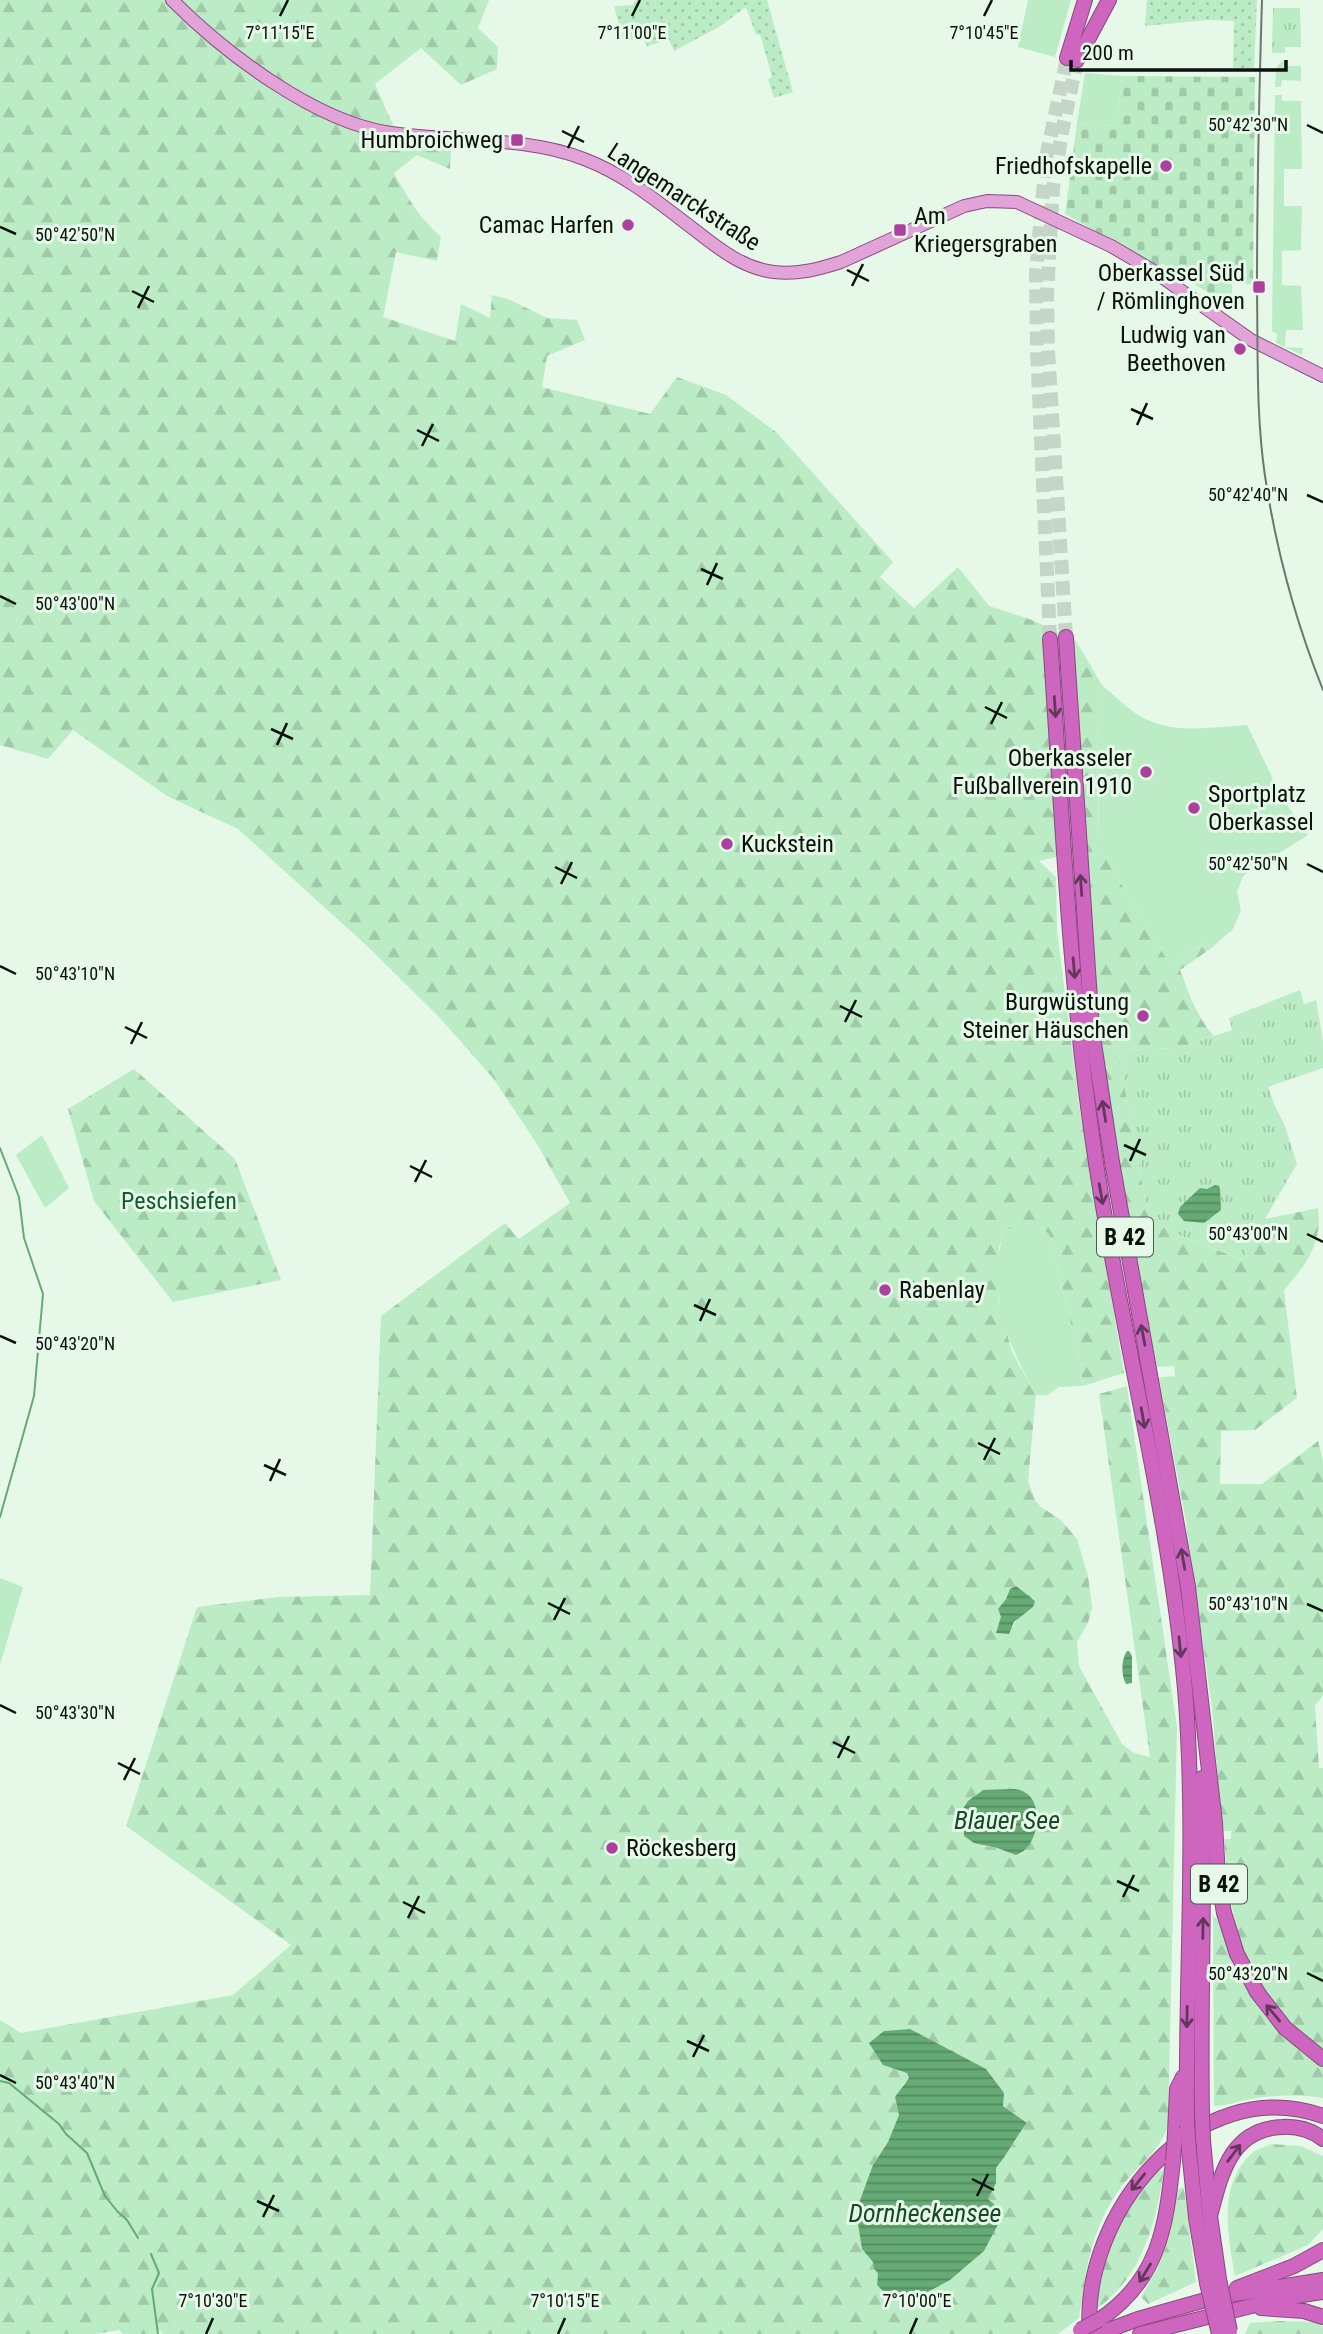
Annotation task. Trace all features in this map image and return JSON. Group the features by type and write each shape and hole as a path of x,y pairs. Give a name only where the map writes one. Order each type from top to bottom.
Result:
{"highway":[{"path":"1072,59 1067,31 1075,0"},
{"path":"1072,59 1084,0"},
{"path":"1072,59 1097,0"},
{"path":"1072,59 1109,0"},
{"name":"B 42","path":"1066,638 1092,1030 1112,1162 1188,1587 1224,1913 1232,1941 1249,1980 1285,2028 1323,2059"},
{"name":"B 42","path":"1050,639 1068,905 1083,1071 1113,1267 1135,1370 1174,1591 1188,1741 1190,1851 1186,2069 1177,2089 1181,2129"},
{"name":"B 42","path":"1198,1675 1204,1840 1203,2217"},
{"path":"1323,2116 1281,2108 1232,2115 1194,2133 1153,2164 1128,2194 1100,2251 1081,2333 1216,2297 1294,2266 1323,2250"},
{"path":"1203,2217 1224,2167 1234,2150 1248,2137 1267,2129 1287,2127 1308,2131 1323,2139"},
{"path":"1181,2129 1189,2150 1213,2281 1227,2333"},
{"path":"1099,2329 1135,2289 1154,2258 1164,2223 1173,2161 1181,2129"},
{"path":"1216,2297 1323,2280"},
{"path":"1140,2334 1246,2307 1323,2292"},
{"path":"1246,2307 1304,2311 1323,2316"},
{"path":"1157,2334 1172,2325"}],"main road":[{"name":"Langemarckstraße","path":"172,0 268,79 317,108 388,132 541,147 586,159 629,181 732,257 762,270 788,273 812,271 841,262 964,206 987,201 1017,202 1111,246 1152,270 1251,340 1323,376"}],"green space":[{"path":"0,0 489,0 478,28 498,47 497,69 461,85 421,48 375,84 401,143 451,149 450,169 417,155 394,173 415,208 441,237 437,261 396,252 383,317 455,341 461,304 490,318 492,295 508,299 547,318 577,320 585,340 547,356 542,387 650,414 677,377 726,395 776,432 893,562 880,577 914,608 958,567 989,606 1032,620 1076,641 1102,685 1097,716 1099,847 1169,963 1208,942 1210,949 1180,970 1198,1013 1214,1036 1179,1048 1118,1050 1149,1220 1243,1260 1250,1239 1265,1219 1318,1208 1318,1232 1311,1253 1284,1290 1297,1398 1255,1430 1221,1431 1220,1484 1262,1484 1318,1441 1323,1461 1323,1695 1315,1706 1319,1768 1323,1768 1323,2051 1275,2006 1259,1982 1246,1958 1232,1904 1224,1839 1231,1839 1231,1831 1222,1831 1212,1709 1186,1522 1159,1378 1175,1376 1174,1366 1157,1367 1124,1199 1102,1054 1086,850 1039,861 1056,877 1057,931 1080,1111 1124,1373 1083,1386 1080,1361 1049,1234 1035,1224 1004,1230 999,1247 998,1299 1012,1352 1036,1395 1028,1481 1035,1500 1061,1520 1077,1539 1088,1576 1092,1607 1088,1623 1077,1642 1079,1666 1122,1744 1134,1753 1150,1757 1099,1394 1127,1386 1177,1727 1168,2126 1159,2145 1119,2190 1109,2206 1095,2237 1079,2318 1058,2334 163,2334 160,2330 157,2334 123,2334 119,2330 96,2334 0,2334 0,2020 21,2033 233,1995 291,1945 126,1826 197,1607 278,1597 370,1595 381,1316 505,1223 519,1239 570,1203 537,1144 493,1078 439,1017 366,945 238,829 167,796 73,730 48,759 0,745","holes":["1010,1589 1034,1599 1033,1607 1018,1618 1013,1627 1001,1617 998,1609","1013,1789 1038,1818 1032,1840 1022,1854 984,1846 963,1833 965,1825 962,1810 968,1801 983,1790","907,2073 1003,2106 1027,2123 996,2168 996,2183 988,2199 984,2251 920,2296 874,2269 873,2165 888,2142 899,2115 902,2085 910,2078"]},
{"path":"635,0 767,0 793,92 774,98 768,79 772,77 760,34 756,35 746,7 719,27 674,51 669,40 647,46 642,38 624,42 614,6 634,5"},
{"path":"1028,0 1071,0 1055,57 1018,47"},
{"path":"1147,0 1257,0 1254,68 1233,68 1234,21 1207,20 1145,26"},
{"path":"1273,8 1300,8 1301,47 1285,47 1285,53 1272,53"},
{"path":"1285,60 1285,66 1301,66 1301,81 1282,80 1281,87 1275,87 1277,67"},
{"path":"1085,73 1122,76 1117,126 1077,123"},
{"path":"1122,76 1255,77 1253,284 1232,283 1232,308 1162,263 1159,268 1065,214 1077,123 1117,126"},
{"path":"1275,95 1282,95 1282,101 1301,101 1302,169 1284,169 1284,206 1302,206 1301,250 1282,251 1282,285 1301,286 1303,330 1286,330 1285,347 1303,348 1302,355 1276,343 1277,334 1272,331"},
{"name":"Sportplatz Oberkassel","path":"1102,685 1135,713 1161,725 1204,728 1247,725 1273,779 1271,782 1308,835 1243,876 1237,892 1241,910 1233,929 1210,949 1208,942 1169,963 1099,847 1097,716"},
{"path":"1300,990 1304,1004 1316,1000 1323,1041 1323,1068 1268,1087 1285,1126 1297,1164 1262,1224 1250,1239 1244,1260 1179,1235 1149,1220 1118,1050 1179,1048 1232,1030 1229,1018"},
{"name":"Peschsiefen","path":"134,1069 235,1159 281,1280 173,1302 94,1201 68,1109"},
{"path":"42,1135 69,1188 45,1208 16,1155"},
{"path":"1034,1223 1049,1234 1080,1361 1083,1386 1059,1387 1048,1395 1036,1395 1025,1374 1008,1335 998,1296 999,1253 1004,1230"},
{"path":"0,1578 23,1587 0,1665"},
{"path":"1213,1915 1221,1925 1235,1972 1269,2020 1323,2067 1323,2098 1275,2096 1214,2106"},
{"path":"1272,2144 1301,2146 1323,2156 1323,2229 1308,2245 1235,2276 1228,2228 1229,2195 1241,2166 1252,2153"},
{"path":"1164,2168 1157,2208 1136,2265 1125,2282 1095,2310 1102,2264 1119,2214 1156,2173"},
{"path":"1184,2188 1196,2282 1148,2304 1141,2297 1166,2246 1176,2189"},
{"path":"1317,2322 1323,2327 1323,2334 1245,2334 1250,2323"}],"water":[{"path":"1215,1185 1220,1189 1221,1210 1204,1223 1184,1221 1178,1214 1180,1207 1200,1188 1207,1189"},
{"path":"1016,1586 1035,1601 1033,1607 1014,1622 1009,1634 996,1633 1001,1617 998,1609 1010,1589"},
{"path":"1127,1651 1132,1656 1132,1683 1126,1684 1122,1667"},
{"name":"Blauer See","path":"1013,1789 1024,1792 1032,1799 1036,1808 1035,1831 1024,1850 1016,1855 974,1843 964,1836 962,1810 968,1801 983,1790"},
{"name":"Dornheckensee","path":"910,2029 986,2069 1004,2093 1003,2106 1027,2123 996,2168 996,2183 988,2199 1004,2213 984,2251 950,2280 920,2296 888,2296 877,2285 878,2273 862,2249 856,2211 873,2165 888,2142 899,2115 895,2097 909,2078 907,2073 883,2065 869,2043 884,2031"}],"waterway":[{"name":"Peschsiefen","path":"0,1148 19,1197 24,1238 43,1294 34,1396 0,1517"},
{"path":"0,2081 9,2083 59,2124 87,2153 105,2196 127,2220 138,2238"},
{"path":"151,2254 159,2273 152,2289 158,2334"}],"tunnel":[{"path":"1050,639 1036,272 1046,158 1067,58"},
{"path":"1066,637 1047,294 1053,188 1077,60"}],"tram line":[{"path":"1262,0 1257,291 1262,453 1275,530 1288,584 1323,690"}],"place":[{"name":"Humbroichweg","path":"517,140"},
{"name":"Friedhofskapelle","path":"1166,166"},
{"name":"Camac Harfen","path":"628,225"},
{"name":"Am Kriegersgraben","path":"900,230"},
{"name":"Oberkassel Süd / Römlinghoven","path":"1259,287"},
{"name":"Ludwig van Beethoven","path":"1240,349"},
{"name":"Oberkasseler Fußballverein 1910","path":"1146,772"},
{"name":"Sportplatz Oberkassel","path":"1194,808"},
{"name":"Kuckstein","path":"727,844"},
{"name":"Burgwüstung Steiner Häuschen","path":"1143,1016"},
{"name":"Rabenlay","path":"885,1290"},
{"name":"Röckesberg","path":"612,1848"}]}
